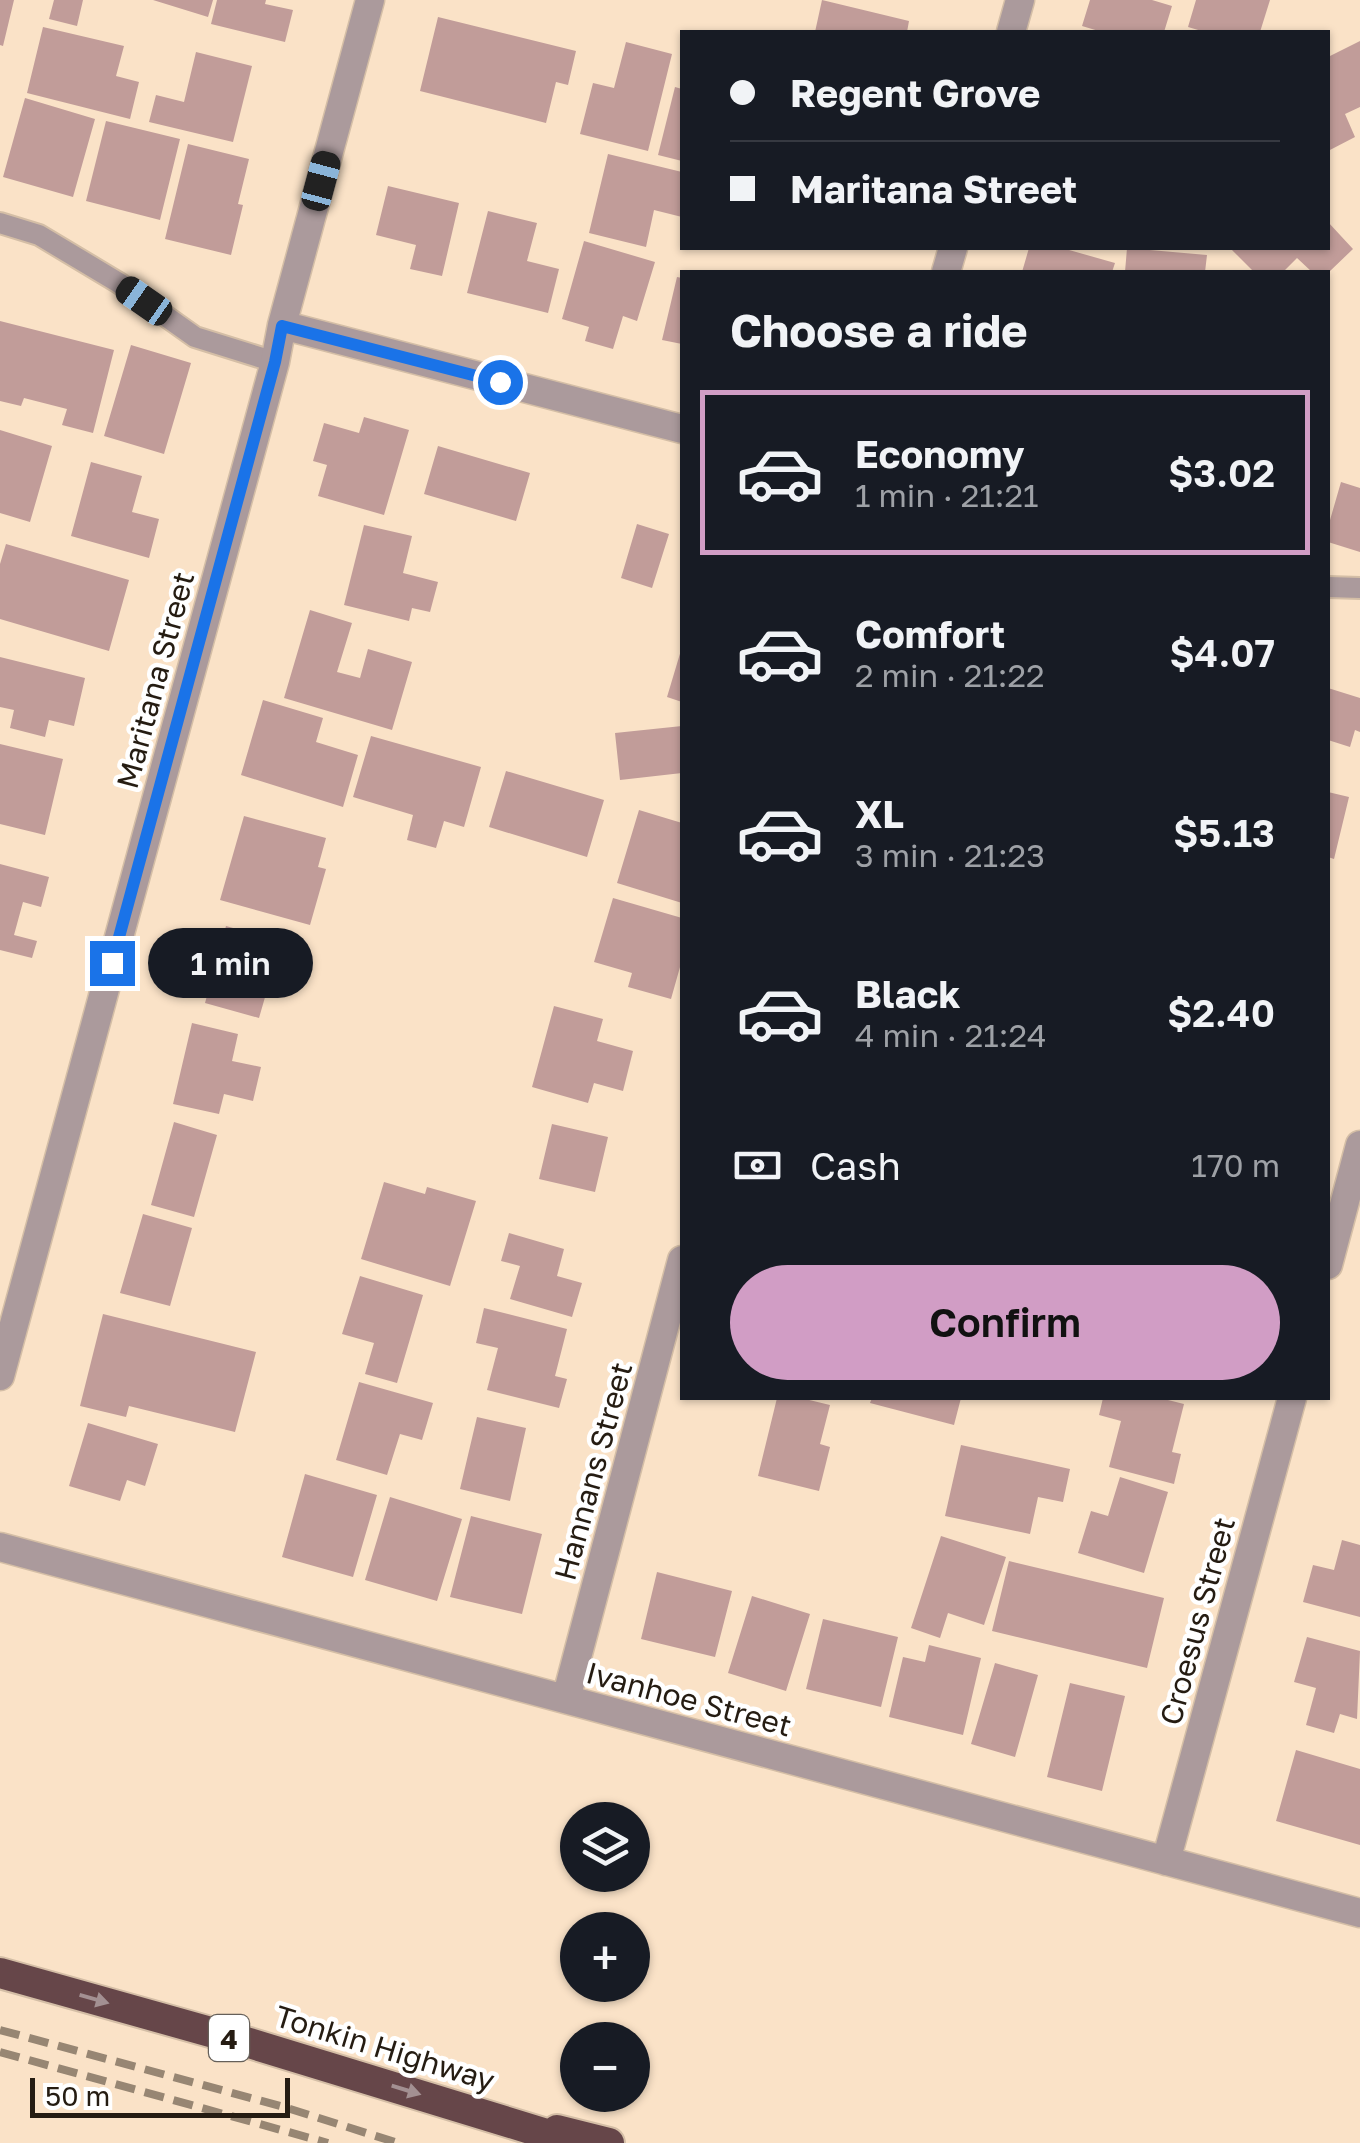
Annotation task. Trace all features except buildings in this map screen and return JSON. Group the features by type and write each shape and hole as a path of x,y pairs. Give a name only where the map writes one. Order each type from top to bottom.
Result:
{"highway":[{"name":"Tonkin Highway","path":"0,1974 576,2143"},
{"path":"457,2106 609,2143"}],"street":[{"name":"Maritana Street","path":"0,1376 370,0"},
{"path":"1012,30 1020,0"},
{"path":"282,326 680,428"},
{"path":"1330,1258 1360,1145"},
{"name":"Hannans Street","path":"566,1700 680,1268"},
{"name":"Croesus Street","path":"1166,1861 1291,1400"},
{"name":"Ivanhoe Street","path":"0,1547 1360,1913"}],"lane":[{"path":"0,223 40,234 195,337 275,362"},
{"path":"1330,587 1360,588"}],"railway":[{"path":"0,2030 284,2107 398,2143"},
{"path":"0,2052 328,2143"}],"route":[{"path":"112,963 282,326 500,382"}]}
